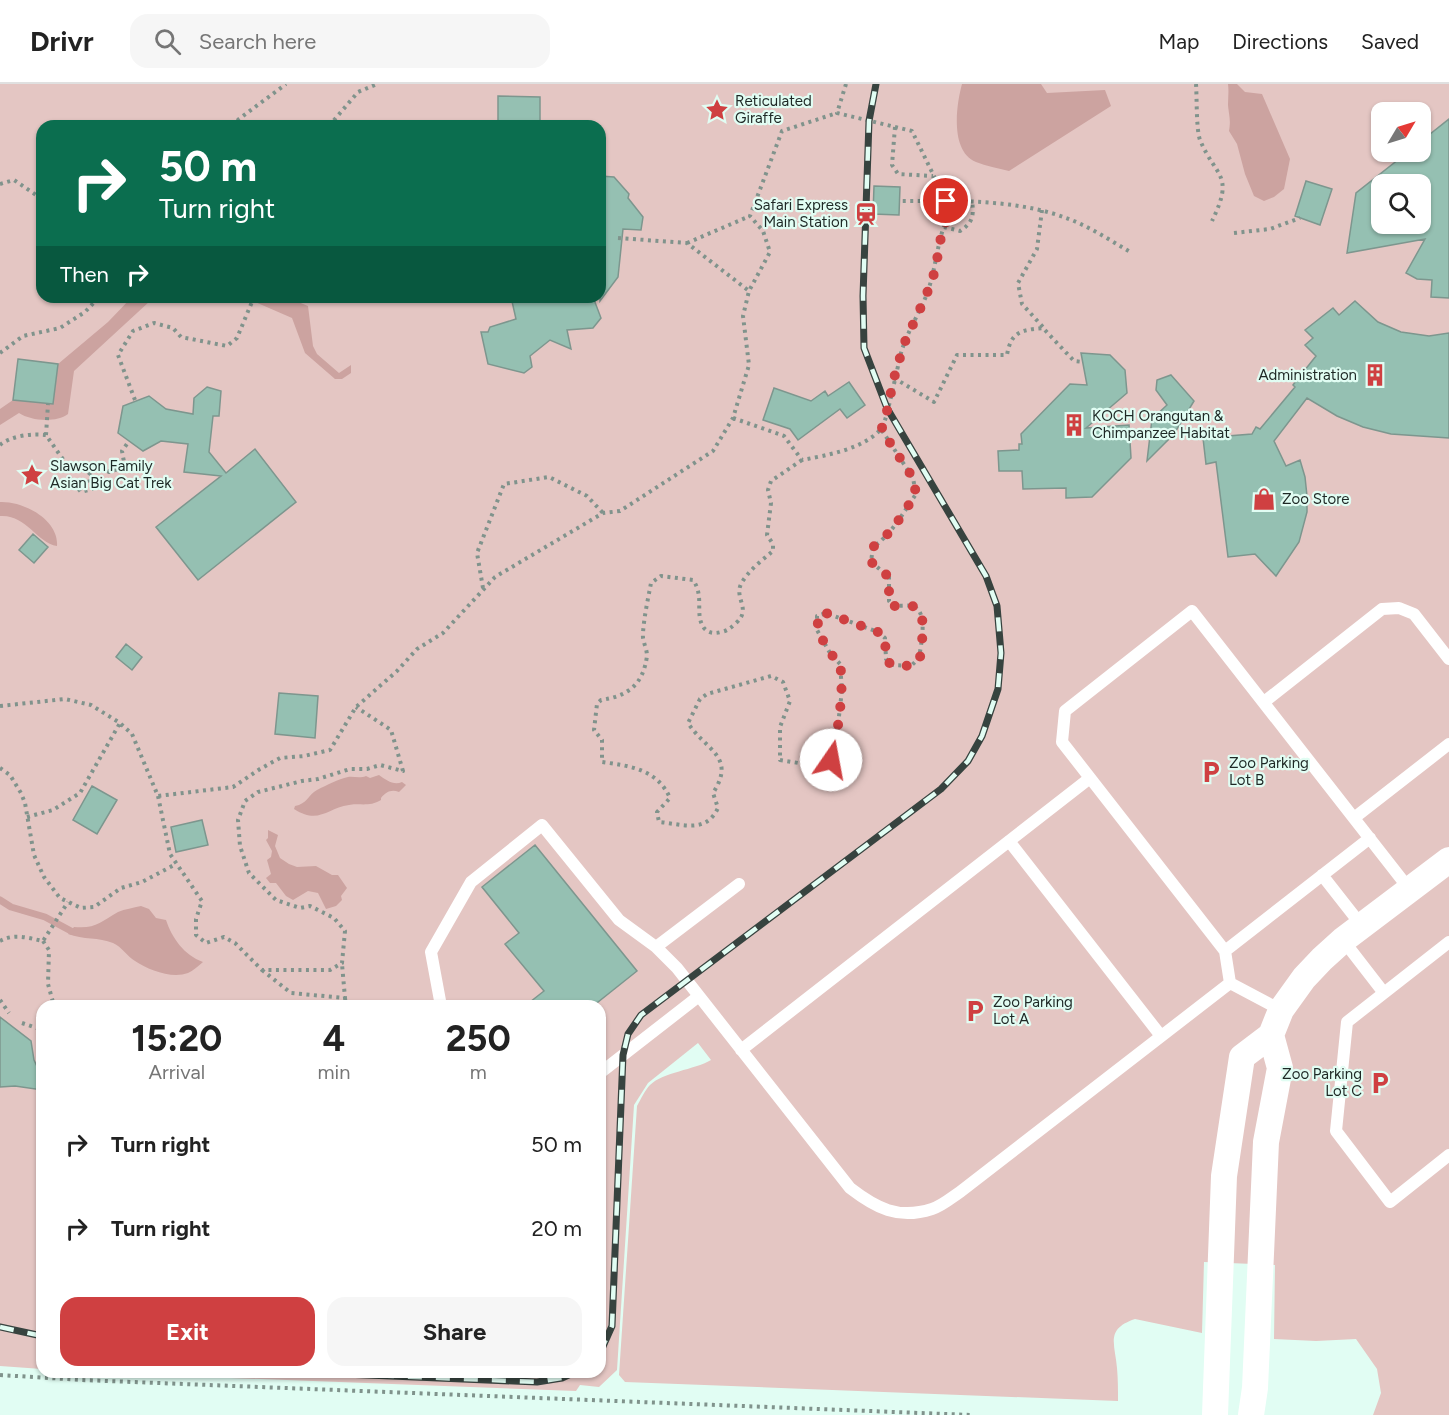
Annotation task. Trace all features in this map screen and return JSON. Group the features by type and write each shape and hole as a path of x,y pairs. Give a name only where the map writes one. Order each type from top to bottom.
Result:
{"street":[{"path":"1215,1415 1224,1176 1242,1057 1271,1035 1281,1010 1304,978 1322,959 1352,933 1449,860"},
{"path":"1251,1415 1255,1388 1266,1142 1280,1068 1271,1035"}],"lane":[{"path":"1264,702 1382,609 1399,608 1414,614 1449,659"},
{"path":"1230,983 1225,951 1062,742 1065,711 1192,611 1410,890"},
{"path":"1354,818 1449,744"},
{"path":"741,1050 1090,778"},
{"path":"440,1000 431,952 471,882 542,825 619,920 656,947 677,968 850,1188 882,1210 907,1214 933,1209 960,1192 1230,983"},
{"path":"1225,951 1370,838"},
{"path":"1010,841 1161,1036"},
{"path":"1322,875 1384,993"},
{"path":"656,947 740,884"},
{"path":"1449,942 1347,1022 1336,1131 1390,1202 1449,1155"},
{"path":"1230,983 1281,1010"},
{"path":"606,1068 699,996"}],"path":[{"path":"238,120 286,84"},
{"path":"334,120 358,92 377,84"},
{"path":"837,113 846,84"},
{"path":"1196,84 1199,138 1223,178 1221,202 1212,220"},
{"path":"618,238 687,243 750,216 782,131 837,113 912,131 946,201 949,213 935,271 904,344 884,425 865,441 802,460 771,481 768,490 771,502 767,535 773,544 773,550 741,584 739,591 742,617 727,631 715,634 706,631 701,622 700,589 693,580 661,576 651,583 642,636 647,654 642,672 635,686 627,693 617,698 601,700 597,704 594,730 602,740 602,762 639,768 650,774 667,791 670,798 657,812 659,822 701,826 713,818 718,808 713,793 720,782 722,765 715,753 693,732 688,723 700,699 706,694 771,676 783,682 790,701 780,727 780,760 817,766 831,760 836,742 842,690 840,664 830,653 818,630 817,616 826,613 878,632 885,638 886,660 892,665 911,666 920,658 923,617 913,606 893,606 889,601 889,577 871,562 873,547 893,528 916,494 913,478 881,429"},
{"path":"895,127 892,165 898,174 934,176"},
{"path":"0,184 14,180 36,195"},
{"path":"900,201 972,201 1042,210 1067,218 1132,253"},
{"path":"944,227 960,231 966,227 973,219 972,201"},
{"path":"1042,210 1037,249 1018,283 1022,304 1074,361 1083,362"},
{"path":"158,796 233,787 280,758 304,756 330,750 356,707 397,671 417,649 443,633 495,577 603,513 620,511 713,451 733,418 749,364 743,316 749,291 770,252 763,231 750,216"},
{"path":"1234,233 1270,229 1300,218"},
{"path":"687,243 749,291"},
{"path":"0,353 23,336 60,328 85,312 93,303"},
{"path":"135,400 118,355 133,331 154,322 173,328 181,337 227,346 237,338 252,303"},
{"path":"894,378 934,402 957,355 1007,355 1009,345 1015,335 1027,330 1043,328"},
{"path":"48,404 46,435 69,468 70,479 81,492 92,489 88,476 92,471 102,467 109,472 118,469 124,462 122,451 129,441"},
{"path":"733,418 784,436 802,460"},
{"path":"0,446 4,441 36,434 46,435"},
{"path":"483,589 477,554 504,484 549,477 587,496 603,513"},
{"path":"0,706 65,699 91,705 120,723 132,734 158,796 170,854 202,901 196,919 196,935 206,943 224,937 235,943 262,970 291,993 345,998 342,963 345,931 334,918 310,906 300,908 276,900 249,873 240,846 238,820 245,801 258,792 318,779 350,768 367,769 380,765 403,771 391,730 356,707"},
{"path":"27,817 53,810 80,793 120,723"},
{"path":"0,768 10,775 21,793 34,855 44,877 60,898 81,908 94,907 121,888 142,882 176,864"},
{"path":"43,941 68,902"},
{"path":"0,941 18,936 43,941 49,951 48,984 52,1000"},
{"path":"262,970 330,970 342,963"},
{"path":"0,1000 9,1013"},
{"path":"22,1023 36,1028"},
{"path":"0,1375 36,1377"},
{"path":"58,1378 971,1415"}],"shaded area":[{"path":"0,84 1449,84 1449,1415 1373,1415 1381,1393 1377,1369 1356,1339 1316,1341 1274,1339 1275,1265 1204,1262 1202,1333 1135,1319 1119,1328 1114,1338 1118,1401 625,1382 619,1375 637,1106 646,1089 656,1081 711,1060 698,1043 648,1083 634,1105 617,1370 599,1387 580,1385 576,1391 232,1378 606,1378 606,1000 36,1000 36,1369 0,1366"},
{"path":"962,84 1041,84 1047,93 1105,90 1111,106 1009,171 976,162 962,148 957,115"},
{"path":"1228,84 1237,84 1245,92 1262,94 1290,159 1284,189 1264,201 1254,196 1237,144 1229,131"},
{"path":"126,303 148,303 74,371 68,414 57,419 44,420 30,418 19,413 0,425 0,409 13,400 53,404 58,364 108,322"},
{"path":"258,303 301,303 308,306 313,346 317,354 339,373 351,365 351,373 342,379 335,379 305,353 292,318"},
{"path":"0,502 19,505 46,520 56,537 57,546 43,539 17,519 0,516"},
{"path":"379,775 390,782 402,782 406,785 399,792 387,793 377,802 353,804 317,816 303,814 294,809 317,790 336,781 348,777 366,776 370,778"},
{"path":"268,830 278,835 275,846 280,858 289,864 297,867 316,866 332,875 338,875 347,888 341,896 342,900 336,906 326,909 318,893 308,891 293,900 286,896 276,883 270,883 266,878 271,874 267,860 271,857 272,851 266,840"},
{"path":"141,906 149,909 156,918 166,920 180,945 190,955 203,962 188,973 168,974 140,964 113,943 68,934 74,927 93,926 118,912"}],"building":[{"path":"498,96 540,97 540,120 498,120"},
{"path":"1449,119 1449,298 1431,297 1432,280 1417,279 1406,273 1425,239 1347,253 1356,193 1371,181 1371,234 1431,234 1431,174 1380,174 1395,162 1431,162 1431,133"},
{"path":"606,176 614,177 629,194 628,198 643,217 641,230 623,229 618,277 606,293"},
{"path":"1306,181 1332,189 1320,225 1295,216"},
{"path":"874,186 900,187 899,215 873,214"},
{"path":"1355,301 1378,322 1401,332 1429,336 1449,333 1449,438 1391,434 1363,427 1337,416 1307,398 1274,441 1286,466 1300,460 1307,496 1307,512 1299,542 1276,576 1255,554 1228,557 1216,462 1206,464 1203,438 1252,434 1256,427 1260,429 1295,387 1293,385 1316,356 1305,345 1313,338 1305,330 1333,308 1339,315"},
{"path":"512,303 595,303 601,318 593,328 567,330 571,349 550,340 530,356 532,367 524,373 488,364 481,332 488,332 490,327 516,319"},
{"name":"KOCH Orangutan & Chimpanzee Habitat","path":"1081,353 1110,355 1125,370 1127,393 1086,428 1129,425 1131,458 1092,497 1066,498 1066,488 1023,489 1022,471 999,471 998,451 1019,450 1019,444 1022,444 1021,434 1070,384 1087,385"},
{"path":"18,359 58,364 53,404 13,400"},
{"path":"1171,375 1194,401 1174,434 1147,461 1152,419 1167,405 1156,390 1157,380"},
{"path":"849,382 865,405 847,418 840,409 798,440 790,429 763,420 774,388 811,401 825,391 828,396"},
{"path":"207,387 221,391 219,416 213,416 209,452 226,473 255,449 296,502 198,580 156,527 221,476 184,472 188,444 161,441 143,451 118,433 123,406 149,396 166,409 193,414 194,398"},
{"path":"33,534 48,547 34,563 19,550"},
{"path":"126,644 142,657 132,670 116,657"},
{"path":"279,693 318,696 315,738 275,734"},
{"path":"92,786 117,800 97,834 73,820"},
{"path":"202,820 208,845 176,852 171,827"},
{"path":"535,845 637,971 601,1000 533,1000 544,991 505,944 519,933 482,887"},
{"path":"0,1017 31,1041 36,1064 36,1089 15,1086 0,1087"}],"waterway":[{"path":"0,900 11,907 45,917 71,931"}],"railway":[{"path":"606,1340 612,1326 623,1055 628,1034 641,1015 941,789 968,761 982,736 998,689 1001,653 997,606 986,576 887,408 864,348 863,296 869,121 876,84"},
{"path":"0,1327 36,1335"},
{"path":"441,1378 537,1382 562,1378"}],"place":[{"name":"Reticulated Giraffe","path":"717,110"},
{"name":"Safari Express Main Station","path":"866,214"},
{"name":"Administration","path":"1375,375"},
{"name":"KOCH Orangutan & Chimpanzee Habitat","path":"1074,425"},
{"name":"Slawson Family Asian Big Cat Trek","path":"32,475"},
{"name":"Zoo Store","path":"1264,499"},
{"name":"Zoo Parking Lot B","path":"1211,772"},
{"name":"Zoo Parking Lot A","path":"975,1011"},
{"name":"Zoo Parking Lot C","path":"1380,1083"}],"route":[{"path":"831,760 836,742 842,690 840,664 830,653 818,630 817,616 826,613 878,632 885,638 886,660 892,665 911,666 920,658 923,617 913,606 893,606 889,601 889,577 871,562 873,547 893,528 916,494 913,478 881,429 884,425 904,344 935,271 941,237 949,213 946,201"}]}
